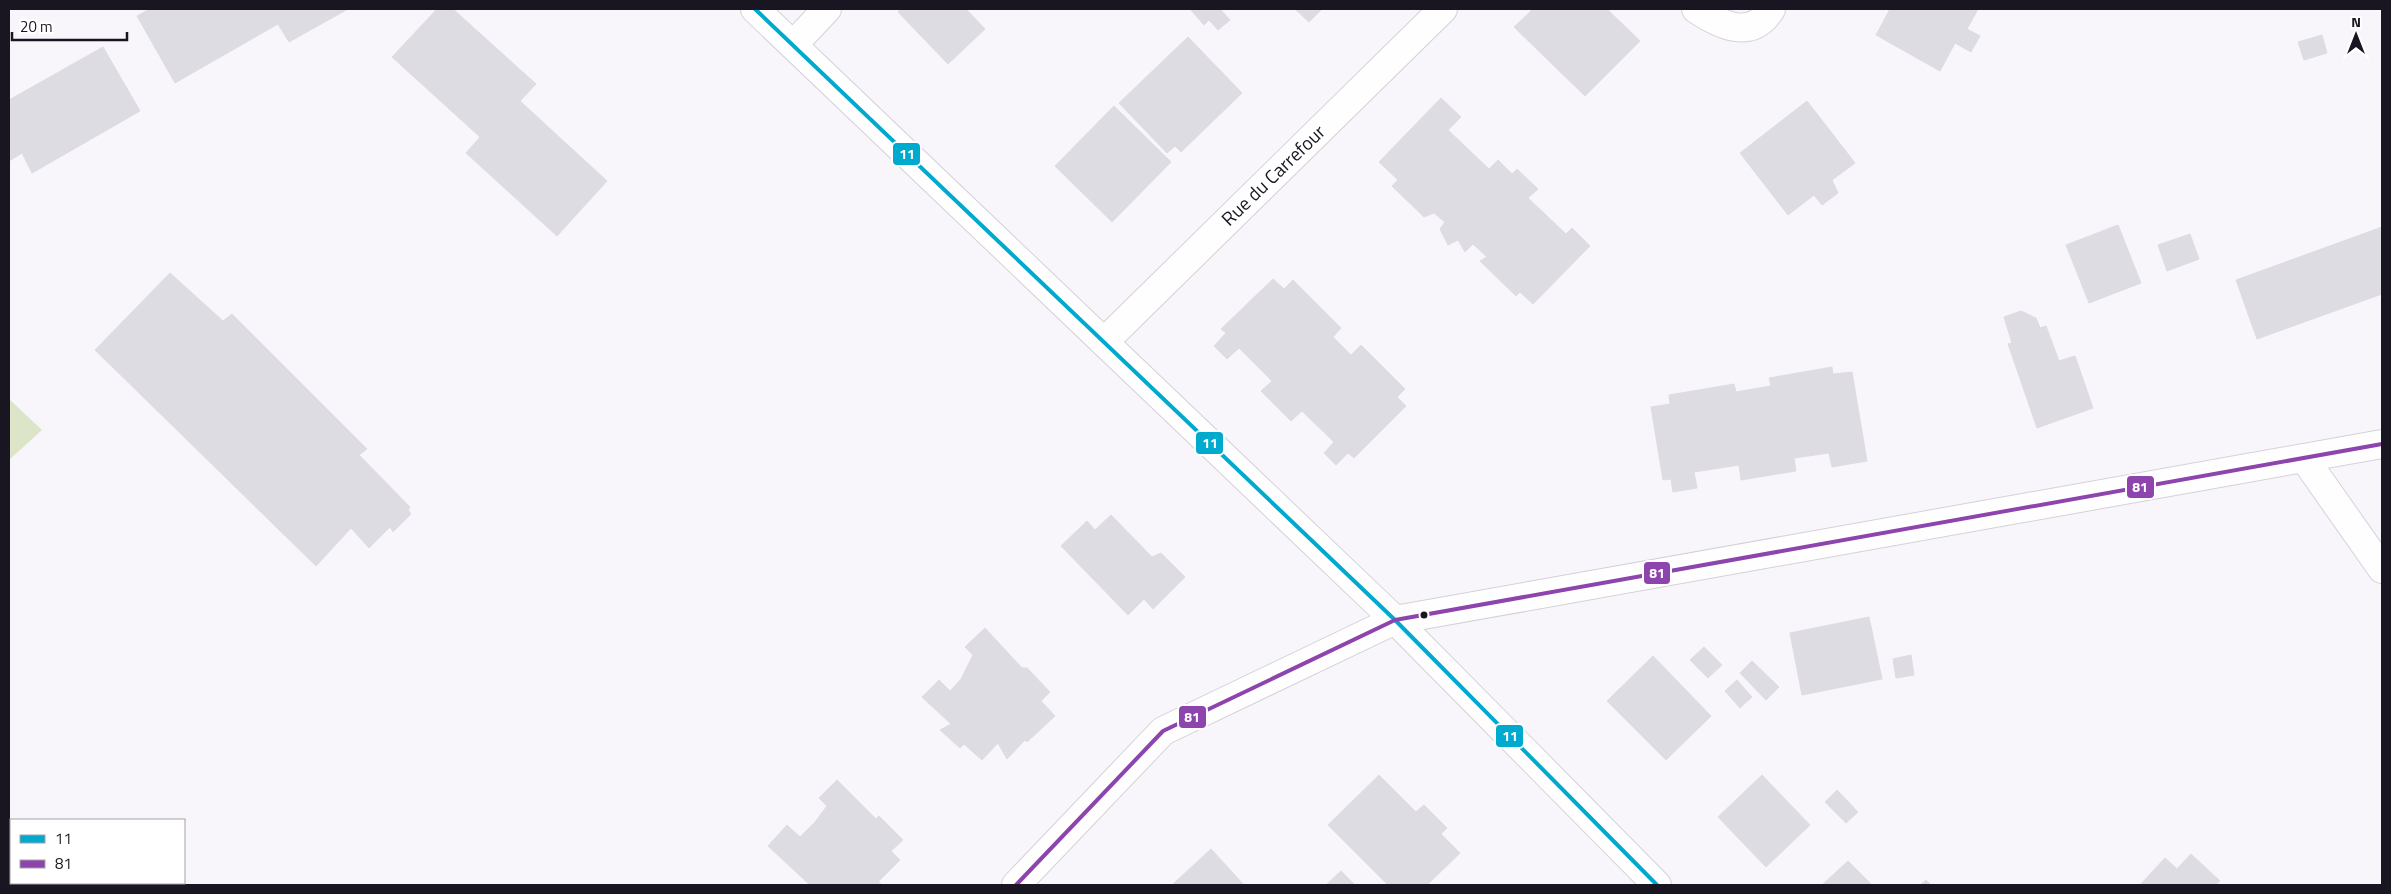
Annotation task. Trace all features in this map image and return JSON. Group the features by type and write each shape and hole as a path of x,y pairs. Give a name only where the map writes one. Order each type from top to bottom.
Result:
{"street":[{"path":"755,9 1395,620 1657,885"},
{"path":"793,45 827,9"},
{"name":"Rue du Carrefour","path":"1104,342 1443,9"},
{"path":"1696,9 1723,25 1745,28 1766,17 1771,9"},
{"path":"1016,885 1163,731 1395,620 2382,444"},
{"path":"2304,458 2382,569"}],"green space":[{"path":"9,399 42,430 9,460"}],"building":[{"path":"150,9 348,9 289,42 278,24 175,83 137,16"},
{"path":"437,9 453,9 536,84 520,101 607,181 557,236 466,153 480,137 392,57"},
{"path":"901,9 966,9 985,29 948,64 898,12"},
{"path":"1190,9 1220,9 1230,20 1218,30 1209,20 1204,25"},
{"path":"1295,9 1322,9 1309,22"},
{"path":"1533,9 1607,9 1640,41 1585,96 1514,27"},
{"path":"1890,9 1978,9 1967,29 1980,36 1971,52 1955,43 1940,71 1876,35"},
{"path":"2322,35 2327,53 2304,60 2298,42"},
{"path":"1188,37 1242,93 1181,152 1175,146 1167,153 1119,103"},
{"path":"103,47 140,111 32,173 22,153 9,161 9,100"},
{"path":"1441,98 1461,117 1448,130 1489,169 1498,160 1512,174 1517,169 1538,189 1528,198 1566,234 1572,228 1590,246 1533,304 1520,292 1516,296 1480,261 1487,257 1473,244 1465,252 1458,240 1448,245 1440,229 1445,222 1434,213 1424,217 1392,186 1398,180 1379,162"},
{"path":"1807,101 1855,163 1832,180 1838,193 1822,205 1814,195 1788,215 1740,153"},
{"path":"1114,106 1171,162 1112,222 1055,166"},
{"path":"2118,225 2141,283 2089,303 2066,245"},
{"path":"2382,227 2382,294 2257,339 2236,280"},
{"path":"2190,234 2199,259 2167,271 2158,245"},
{"path":"170,273 223,321 232,314 367,449 359,455 410,507 408,510 411,514 393,532 390,527 369,548 351,528 316,566 95,350"},
{"path":"1273,279 1284,289 1293,280 1341,328 1333,337 1351,355 1361,345 1405,389 1397,397 1406,406 1354,458 1348,453 1336,465 1324,453 1334,442 1302,411 1291,421 1261,391 1272,381 1239,348 1227,359 1214,346 1226,333 1221,329"},
{"path":"2021,311 2036,318 2040,328 2046,326 2059,361 2075,356 2093,408 2037,428 2008,344 2012,343 2004,317"},
{"path":"1832,367 1833,374 1852,372 1867,461 1832,467 1829,453 1794,458 1796,471 1741,480 1739,465 1694,472 1697,488 1673,492 1671,479 1663,480 1651,407 1670,404 1669,395 1734,384 1736,392 1771,386 1769,378"},
{"path":"1111,515 1152,557 1161,553 1185,577 1153,609 1144,599 1128,615 1061,546 1087,521 1095,530"},
{"path":"1869,617 1882,679 1802,695 1790,633"},
{"path":"985,628 1022,668 1027,668 1050,692 1041,701 1055,716 1027,742 961,679 973,655 965,647"},
{"path":"1704,647 1722,665 1708,678 1690,660"},
{"path":"1911,655 1914,675 1896,678 1893,659"},
{"path":"1653,656 1711,716 1666,760 1607,701"},
{"path":"1752,661 1779,687 1766,700 1740,673"},
{"path":"961,679 1025,740 1007,759 998,743 982,760 964,744 960,748 940,730 951,724 922,697 939,680 950,691"},
{"path":"1737,680 1752,697 1740,708 1725,691"},
{"path":"1379,775 1416,812 1424,805 1447,828 1441,834 1460,853 1427,885 1388,885 1328,825"},
{"path":"1762,775 1810,825 1766,867 1718,817"},
{"path":"837,780 876,819 879,816 903,840 891,851 900,860 878,882 815,822 827,806 819,798"},
{"path":"1837,790 1858,812 1846,823 1825,802"},
{"path":"815,822 881,884 810,885 768,846 787,825 800,837"},
{"path":"1211,849 1244,885 1172,885"},
{"path":"2191,854 2220,881 2215,885 2140,885 2165,858 2177,869"},
{"path":"1848,861 1872,885 1822,885"},
{"path":"1341,871 1355,885 1326,885"},
{"path":"1926,880 1931,885 1920,885"}],"transit line":[{"name":"11","path":"755,9 1395,620 1657,885"},
{"name":"81","path":"1016,885 1163,731 1395,620 2382,444"}]}
